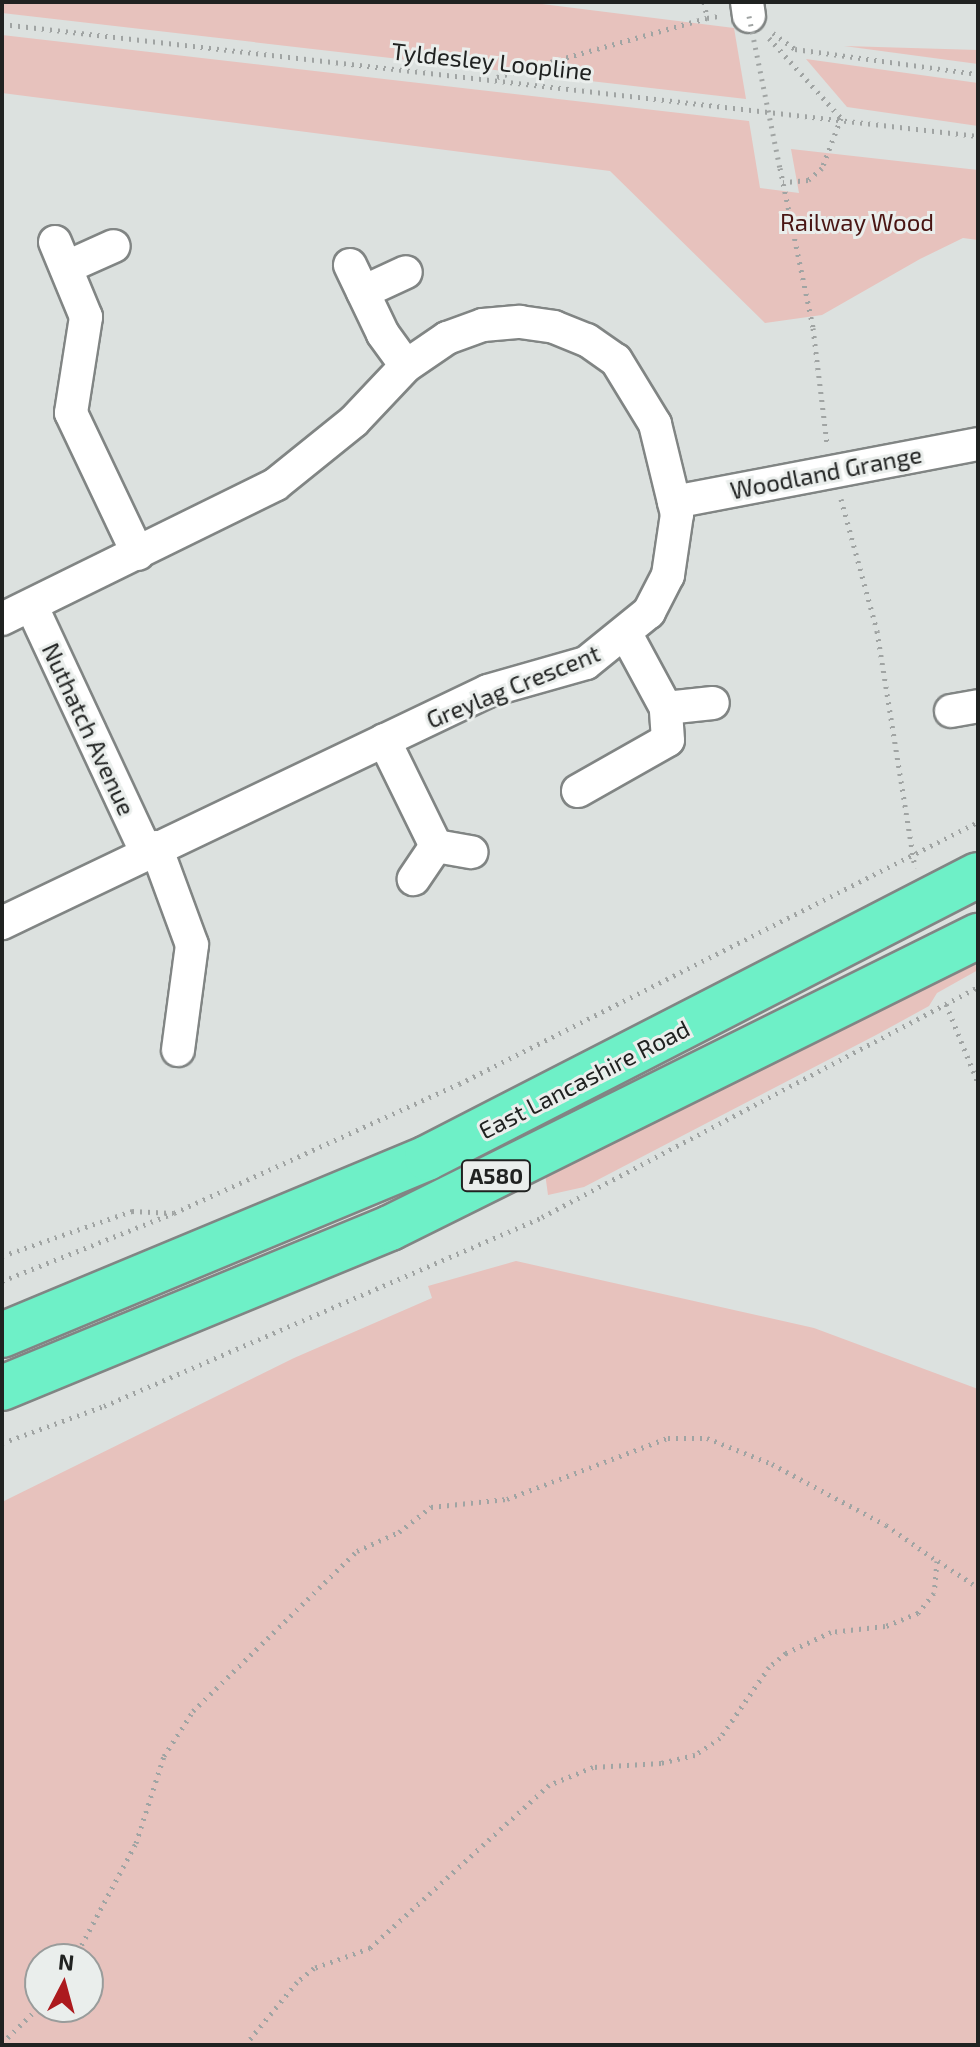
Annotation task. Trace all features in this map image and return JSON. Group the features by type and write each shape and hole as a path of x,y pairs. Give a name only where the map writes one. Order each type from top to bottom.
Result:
{"highway":[{"name":"East Lancashire Road","path":"2,1335 427,1158 978,875"},
{"name":"East Lancashire Road","path":"2,1388 390,1228 978,936"}],"street":[{"path":"114,246 61,254 86,317 71,413 138,554"},
{"path":"406,272 357,279 406,366"},
{"name":"Greylag Crescent","path":"2,619 32,607 276,484 354,421 406,366 447,338 483,325 520,322 587,340 616,360 655,424 674,502 668,575 649,612 626,634 586,663 488,691 2,923"},
{"name":"Woodland Grange","path":"674,502 832,469 978,444"},
{"name":"Nuthatch Avenue","path":"32,607 189,926 198,1005 178,1050"},
{"path":"578,791 668,740 666,708 626,634"},
{"path":"666,708 713,703"},
{"path":"384,740 436,846"},
{"path":"436,846 471,852"},
{"path":"414,879 436,846"}],"path":[{"path":"748,9 795,49 978,74"},
{"path":"748,9 841,118 822,168 808,180 783,182"},
{"path":"748,9 813,328 817,389 832,469 877,631 910,857"},
{"path":"492,79 707,18"},
{"name":"Tyldesley Loopline","path":"2,24 978,136"},
{"path":"2,1281 174,1213 459,1084 978,822"},
{"path":"2,1443 104,1406 542,1217 978,987"},
{"path":"946,1004 978,1083"},
{"path":"2,1256 132,1211 174,1213"},
{"path":"83,1943 136,1843 164,1756 193,1711 357,1551 399,1532 431,1507 507,1499 639,1447 689,1436 727,1444 772,1464 886,1525 973,1584"},
{"path":"245,2045 297,1982 335,1958 370,1948 549,1785 571,1772 593,1767 661,1763 695,1755 720,1738 769,1667 786,1653 831,1632 885,1626 918,1613 934,1593 937,1561"},
{"path":"2,2043 24,2022"}],"green space":[{"path":"2,2 526,2 734,28 746,99 2,13"},
{"name":"Railway Wood","path":"2,35 749,121 760,188 799,193 791,149 978,170 978,240 963,238 822,315 765,323 610,171 2,93"},
{"path":"844,46 978,50 978,64"},
{"path":"806,59 978,83 978,126 847,107"},
{"path":"978,962 978,970 937,993 929,1006 878,1034 584,1187 548,1195 545,1173"},
{"path":"516,1261 814,1328 978,1389 978,2045 2,2045 2,1502 294,1358 432,1298 428,1286"}]}
